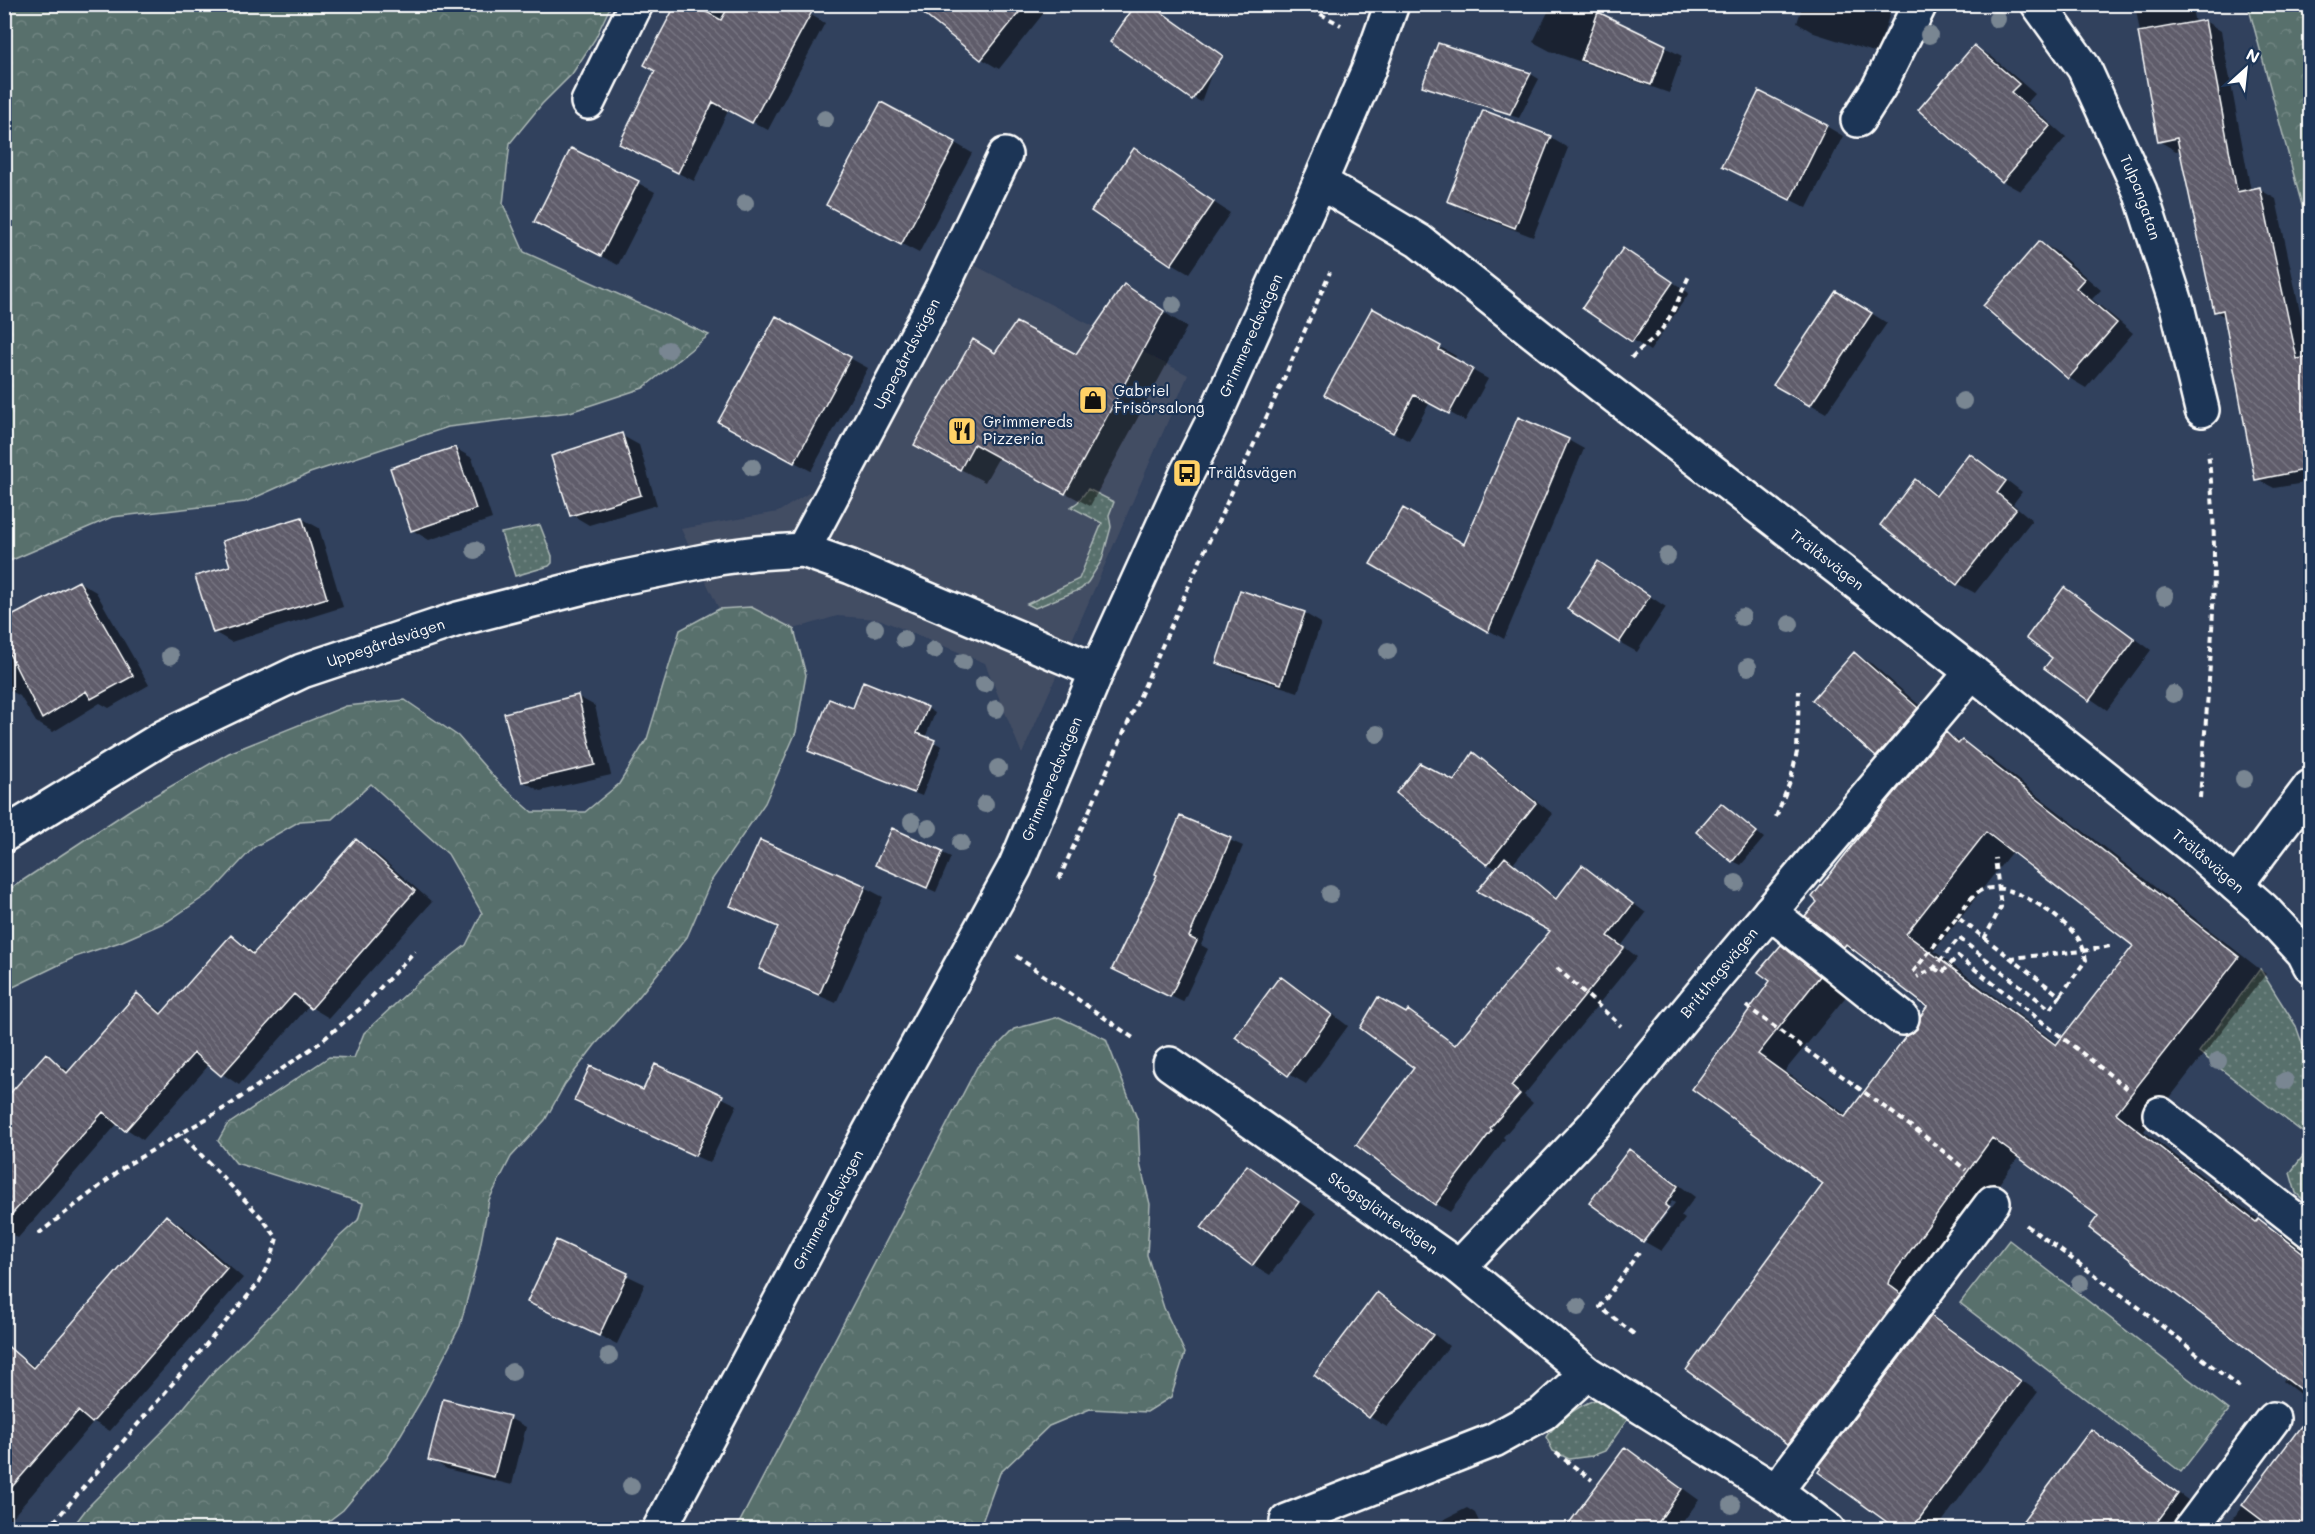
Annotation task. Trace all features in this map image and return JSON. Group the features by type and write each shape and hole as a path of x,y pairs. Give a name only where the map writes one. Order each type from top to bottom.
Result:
{"street":[{"path":"588,102 636,4"},
{"name":"Grimmeredsvägen","path":"659,1530 869,1133 1015,867 1097,671 1320,182 1368,71 1392,4"},
{"path":"1858,120 1879,87 1920,4"},
{"name":"Tulpangatan","path":"2038,4 2084,68 2140,191 2177,306 2202,410"},
{"name":"Uppegårdsvägen","path":"803,550 941,290 1005,155"},
{"name":"Trälåsvägen","path":"1320,182 1419,241 1603,387 1972,672 2196,850 2236,885 2304,953 2310,965"},
{"name":"Uppegårdsvägen","path":"4,835 164,737 302,671 458,619 615,579 719,558 803,550 851,567 1097,671"},
{"name":"Britthagsvägen","path":"1459,1267 1588,1131 1972,672"},
{"path":"2236,885 2310,787"},
{"path":"1770,912 1902,1018"},
{"name":"Skogsgläntevägen","path":"1170,1064 1459,1267 1587,1373 1776,1491 1828,1530"},
{"path":"2160,1114 2310,1231"},
{"path":"1776,1491 1993,1202"},
{"path":"1287,1521 1494,1440 1543,1413 1587,1373"},
{"path":"2190,1530 2273,1419"}],"path":[{"path":"1603,387 1640,348 1647,345 1663,328 1690,274"},
{"path":"2196,850 2212,631 2214,530 2210,468 2202,410"},
{"path":"1776,817 1791,779 1797,752 1799,691"},
{"path":"1984,939 2001,907 1995,858"},
{"path":"1910,981 1934,968 1959,938 2050,1009 2086,960 2078,937 2051,914 2032,901 1998,888 1989,888 1978,891 1922,961"},
{"path":"1957,917 2060,996"},
{"path":"2009,958 2084,951 2110,946"},
{"path":"38,1234 127,1165 228,1106 318,1044 362,1008 415,951"},
{"path":"1016,956 1170,1064"},
{"path":"1934,968 1942,973 1958,956 2112,1076"},
{"path":"1557,968 1651,1054"},
{"path":"47,1530 258,1284 271,1259 277,1238 262,1218 181,1134"},
{"path":"1634,1334 1600,1307 1641,1249"}],"shaded area":[{"path":"972,264 1188,375 1022,754 985,663 879,619 837,616 794,629 751,607 719,609 681,529 778,512 870,455"}],"green space":[{"path":"5,4 611,5 595,39 572,74 542,104 510,143 503,204 524,252 709,335 643,388 570,412 448,427 310,473 245,502 112,517 5,563"},
{"path":"2248,5 2310,5 2310,235"},
{"path":"1088,489 1114,502 1109,515 1111,527 1102,560 1081,589 1035,608 1027,604 1079,579 1102,523 1071,507"},
{"path":"540,525 552,556 552,563 549,566 515,576 501,533"},
{"path":"751,607 794,629 806,675 796,732 765,803 711,881 687,937 637,999 595,1045 565,1084 545,1120 511,1157 489,1200 478,1258 460,1326 422,1399 387,1458 343,1510 318,1529 71,1529 87,1508 171,1423 215,1370 292,1294 338,1238 358,1220 363,1203 236,1163 218,1141 227,1125 329,1057 354,1058 364,1033 421,980 466,945 482,913 448,854 371,784 332,819 300,821 254,847 214,890 168,921 120,942 75,957 5,991 5,892 133,808 229,753 346,706 405,700 458,736 500,784 532,812 585,812 619,784 647,739 680,630 719,609"},
{"path":"2260,969 2296,1026 2310,1066 2310,1138 2199,1052"},
{"path":"1059,1017 1106,1039 1138,1121 1140,1164 1150,1204 1147,1255 1164,1308 1185,1353 1171,1397 1147,1412 1090,1409 1049,1426 1000,1473 982,1522 983,1529 736,1529 977,1067 1014,1029"},
{"path":"2310,1147 2310,1206 2296,1193 2290,1173"},
{"path":"2009,1240 2229,1410 2181,1472 1960,1303"},
{"path":"1603,1398 1630,1416 1605,1451 1592,1456 1569,1459 1553,1451 1546,1437 1548,1434 1580,1407"}],"building":[{"path":"676,4 692,4 721,20 730,4 816,4 752,123 713,102 678,173 619,144 655,71 644,65"},
{"path":"911,4 1026,4 981,60"},
{"path":"1136,4 1150,4 1223,56 1192,100 1110,42"},
{"path":"1598,12 1666,45 1651,85 1581,60"},
{"path":"2205,20 2237,192 2260,187 2297,359 2310,357 2310,469 2255,480 2223,310 2214,312 2177,138 2158,142 2138,32"},
{"path":"1438,43 1531,73 1510,114 1422,86"},
{"path":"1974,45 2019,84 2011,92 2050,126 2002,182 1918,110"},
{"path":"1759,91 1827,125 1790,200 1722,166"},
{"path":"881,102 956,142 901,245 826,205"},
{"path":"1483,110 1551,136 1515,228 1447,201"},
{"path":"571,148 639,181 601,256 534,222"},
{"path":"1134,148 1214,202 1171,265 1091,211"},
{"path":"2039,241 2084,279 2076,288 2117,323 2068,379 1983,306"},
{"path":"1623,248 1673,282 1632,342 1582,308"},
{"path":"1124,284 1164,311 1065,494 974,444 960,470 914,445 973,339 995,353 1016,322 1076,354"},
{"path":"1836,291 1872,313 1810,406 1773,385"},
{"path":"1372,308 1441,346 1439,350 1473,369 1449,414 1414,395 1393,433 1324,395"},
{"path":"776,316 851,357 794,463 718,422"},
{"path":"1518,417 1569,439 1488,632 1370,564 1403,508 1464,544"},
{"path":"622,433 641,495 570,516 551,456"},
{"path":"455,447 476,509 411,531 390,468"},
{"path":"1969,453 2006,481 1997,493 2016,509 1957,585 1880,525 1915,479 1936,496"},
{"path":"302,517 327,598 213,633 195,576 230,566 222,541"},
{"path":"1598,561 1650,596 1619,643 1567,609"},
{"path":"79,581 133,676 91,699 86,691 42,719 4,643 4,620"},
{"path":"2064,587 2135,639 2089,701 2044,668 2052,658 2026,638"},
{"path":"1240,590 1305,612 1281,684 1216,663"},
{"path":"1854,652 1918,708 1876,757 1812,700"},
{"path":"863,681 928,707 917,733 935,740 914,793 808,751 829,699 853,708"},
{"path":"578,695 595,765 522,782 504,713"},
{"path":"1946,732 1958,744 1962,740 2239,957 2116,1113 2256,1222 2259,1219 2310,1258 2310,1397 2089,1228 2098,1216 1992,1138 1889,1280 1888,1284 1901,1294 1788,1444 1686,1370 1823,1184 1692,1089 1770,981 1758,972 1781,945 1820,976 1758,1054 1845,1117 1906,1036 1917,1029 1920,1017 1927,1007 1846,944 1844,947 1805,916 1817,902 1812,897 1877,814","holes":["1986,832 2133,946 2056,1045 1906,934"]},
{"path":"1473,752 1536,803 1487,865 1396,793 1420,763 1454,781"},
{"path":"1721,803 1757,832 1732,862 1696,832"},
{"path":"1180,816 1231,838 1189,937 1197,941 1170,997 1112,969 1157,875 1155,874"},
{"path":"892,828 943,851 927,888 875,865"},
{"path":"356,839 415,891 311,1009 294,994 221,1076 194,1053 125,1131 103,1112 4,1223 4,1100 46,1053 67,1073 137,993 161,1014 231,935 253,954"},
{"path":"760,840 866,886 819,995 759,969 778,927 730,906"},
{"path":"1505,857 1556,899 1582,865 1633,904 1608,936 1624,948 1511,1086 1520,1094 1490,1128 1492,1130 1435,1205 1356,1145 1414,1068 1360,1028 1378,997 1406,1013 1408,1010 1455,1045 1550,931 1477,891"},
{"path":"1280,976 1332,1015 1288,1076 1235,1037"},
{"path":"655,1064 723,1095 695,1156 574,1101 590,1066 643,1090"},
{"path":"1629,1149 1678,1186 1665,1205 1669,1208 1643,1242 1589,1203"},
{"path":"1247,1165 1299,1202 1252,1266 1201,1228"},
{"path":"166,1215 227,1268 92,1423 78,1411 4,1496 4,1343 33,1368"},
{"path":"556,1240 628,1273 599,1336 527,1302"},
{"path":"1377,1292 1433,1335 1369,1418 1314,1375"},
{"path":"1931,1316 2021,1381 1911,1530 1898,1530 1818,1472 1821,1468 1818,1466"},
{"path":"443,1399 510,1416 494,1477 428,1460"},
{"path":"2310,1414 2310,1530 2275,1530 2242,1505"},
{"path":"2091,1429 2178,1494 2151,1530 2016,1530"},
{"path":"1625,1447 1682,1489 1653,1530 1564,1530"}],"place":[{"name":"Gabriel Frisörsalong","path":"1093,400"},
{"name":"Grimmereds Pizzeria","path":"962,431"},
{"name":"Trälåsvägen","path":"1187,473"}]}
